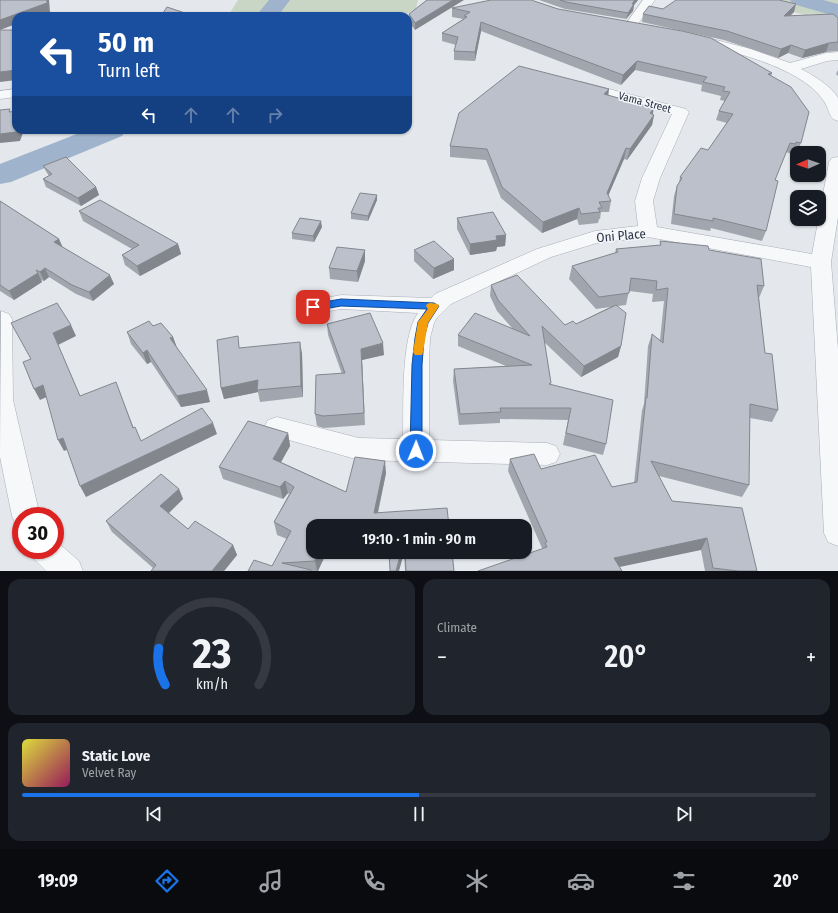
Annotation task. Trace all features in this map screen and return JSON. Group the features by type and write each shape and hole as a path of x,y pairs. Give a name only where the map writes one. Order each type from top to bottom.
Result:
{"street":[{"path":"631,25 649,0"},
{"path":"617,23 646,28"},
{"path":"684,36 715,42 758,56 811,79 829,97 838,116"},
{"path":"788,68 812,60 838,56"},
{"name":"Vama Street","path":"570,83 680,112 651,178 644,201 648,232"},
{"path":"0,95 12,94"},
{"path":"838,162 821,262 834,420 838,533"},
{"name":"Oni Place","path":"434,306 443,299 544,253 595,237 648,232 821,262"},
{"path":"313,307 341,302 434,306"},
{"path":"416,451 417,365 420,338 423,322 434,306"},
{"path":"1,320 1,400 24,507"},
{"path":"277,427 359,450 547,454"},
{"path":"55,559 68,571"}],"green space":[{"path":"238,0 418,0 416,8 410,12 230,12"},
{"path":"757,0 838,0 838,14 834,17 802,12 838,20 838,23 786,10"}],"building":[{"path":"0,0 47,0 47,3 22,12 12,12 12,16 0,20"},
{"path":"427,0 453,0 415,23 412,18 412,12"},
{"path":"491,0 532,0 558,9 682,31 711,38 772,73 768,74 791,87 809,112 801,143 790,143 775,180 778,181 766,231 713,218 713,221 674,214 677,186 682,178 680,177 701,148 708,150 733,114 719,111 730,92 723,91 725,87 703,82 707,77 637,61 623,75 481,22 475,52 454,51 458,37 442,33 467,17 464,16 470,12 452,8"},
{"path":"560,0 635,0 628,13"},
{"path":"676,0 779,0 796,4 784,16 833,14 838,18 838,42 805,50 791,45 781,49 727,31 643,14 649,6 663,9"},
{"path":"167,7 182,12 164,12"},
{"path":"0,30 12,30 12,70 0,72"},
{"path":"519,66 609,89 604,94 654,108 650,113 654,115 630,149 626,148 607,193 611,201 599,202 602,208 598,208 600,212 581,214 579,208 543,222 502,187 487,149 450,146 459,113"},
{"path":"10,109 9,112 12,112 12,132 0,134 0,110"},
{"path":"66,157 96,187 78,198 43,179 52,174 43,166"},
{"path":"360,193 377,195 368,216 351,213"},
{"path":"100,200 178,244 137,266 122,255 139,245 79,211"},
{"path":"0,201 59,239 54,242 110,275 89,292 72,285 45,268 40,272 36,270 38,273 9,291 0,285"},
{"path":"493,212 506,235 496,236 497,240 470,244 457,218"},
{"path":"300,218 321,221 313,236 292,233"},
{"path":"434,241 454,259 434,268 414,250"},
{"path":"660,241 708,246 709,250 761,259 764,286 757,285 765,353 772,354 778,410 750,404 749,485 651,461 672,501 742,508 757,571 738,571 713,568 707,538 614,558 622,571 478,571 512,559 532,559 532,552 547,547 545,543 547,542 510,459 534,454 541,469 595,455 612,487 637,482 646,397 647,398 652,334 663,343 668,288 656,290 657,281 631,278 629,293 599,297 572,266 618,252 616,249 661,245"},
{"path":"337,247 365,250 357,271 329,268"},
{"path":"517,275 565,325 573,321 576,324 616,305 626,313 621,346 584,366 542,326 551,383 549,384 613,400 606,444 566,433 571,408 500,408 501,412 460,414 454,369 532,365 458,335 475,313 530,336 498,300 491,285"},
{"path":"57,303 71,325 53,333 80,396 116,382 133,428 135,427 141,441 202,408 213,423 80,486 63,438 58,440 43,385 34,389 23,362 31,359 11,323"},
{"path":"370,313 383,343 361,349 364,413 323,416 315,414 316,375 345,373 327,324"},
{"path":"149,321 153,326 161,323 173,337 170,338 207,390 177,396 147,350 143,353 127,332"},
{"path":"238,336 239,348 300,342 301,386 257,390 258,380 221,388 217,340"},
{"path":"248,421 288,433 273,459 346,492 355,457 385,461 374,513 447,508 448,519 306,519 306,559 316,559 315,561 282,563 311,571 248,571 254,560 272,566 291,531 274,522 294,487 285,481 280,487 219,467"},
{"path":"161,474 179,489 160,506 188,529 195,521 233,545 212,571 151,571 156,565 106,521"},
{"path":"389,559 399,559 396,571 390,571"},
{"path":"405,559 453,559 454,571 406,571"}],"waterway":[{"path":"270,12 280,0"},
{"path":"800,0 838,11"},
{"path":"0,175 102,134"}],"slow traffic":[{"path":"418,352 423,322 434,306 430,306"}],"route":[{"path":"313,307 341,302 434,306 423,322 420,338 417,365 416,451"}]}
